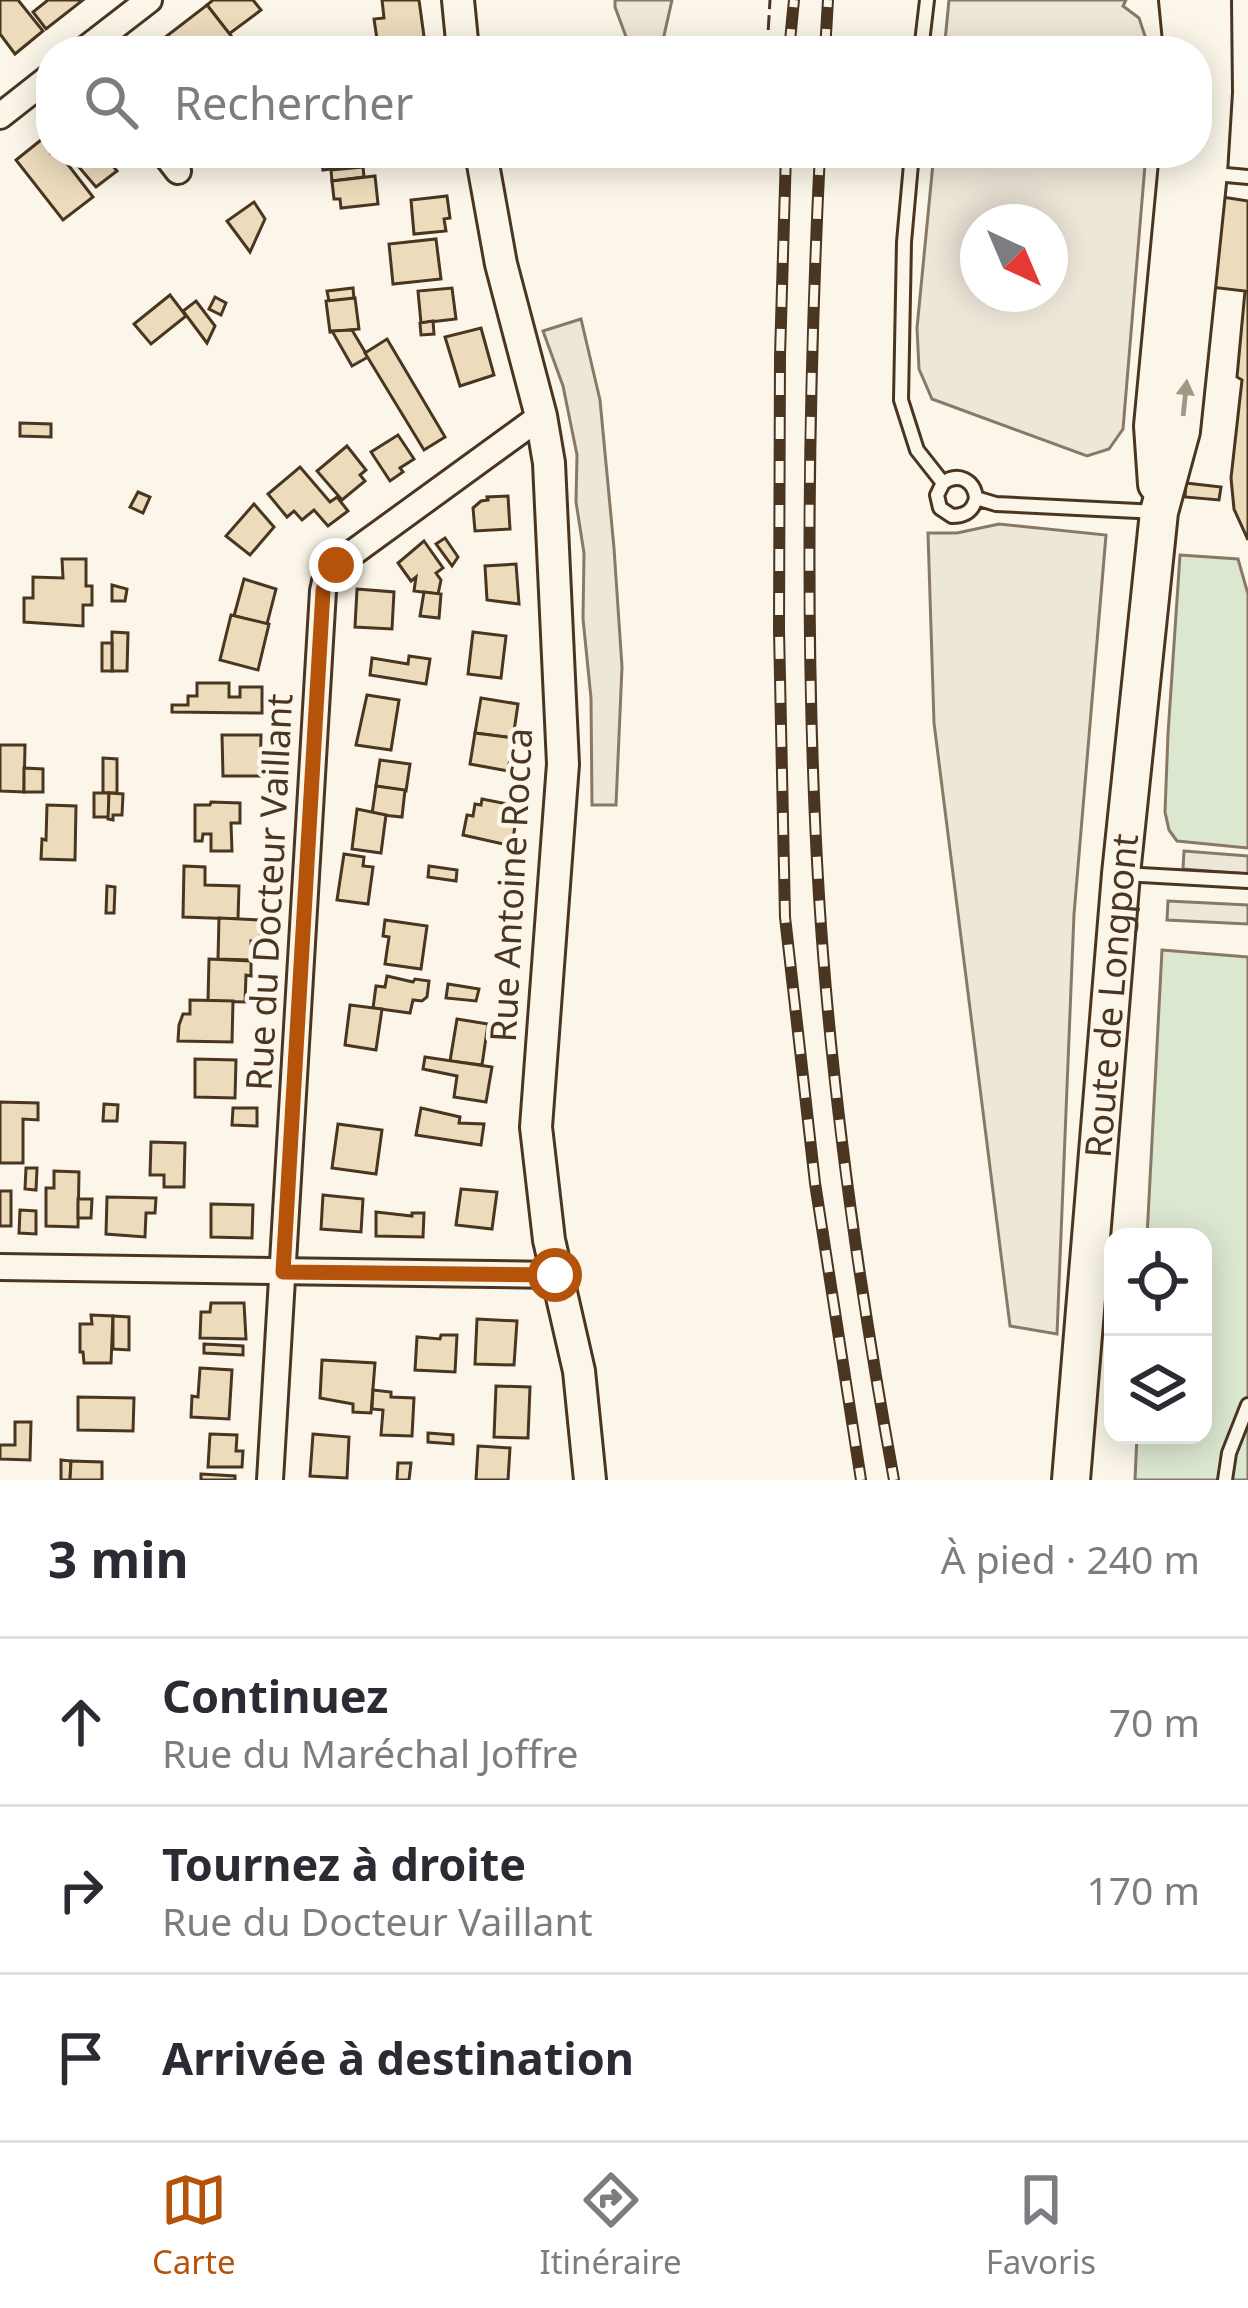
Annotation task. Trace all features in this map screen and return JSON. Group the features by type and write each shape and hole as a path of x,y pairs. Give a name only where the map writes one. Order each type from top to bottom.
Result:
{"main road":[{"path":"1178,0 1182,36"},
{"name":"Route de Longpont","path":"1212,0 1212,98"},
{"name":"Route de Longpont","path":"1071,1480 1121,874 1159,512 1153,427 1188,168"}],"street":[{"path":"104,36 149,0"},
{"path":"458,0 462,36"},
{"path":"0,116 36,88"},
{"name":"Rue Antoine Rocca","path":"484,168 501,264 549,463 563,764 536,1127 555,1275 579,1371 590,1480"},
{"name":"Rue du Docteur Vaillant","path":"270,1480 326,578 336,565 541,416"},
{"path":"0,1267 555,1275"}],"lane":[{"path":"923,36 927,0"},
{"path":"911,168 901,400 917,450 944,483"},
{"path":"1199,168 1248,177"},
{"path":"955,478 968,481 976,498 965,514 952,516 940,508 937,495 944,483 955,478"},
{"path":"976,498 1159,512"},
{"path":"1121,874 1248,881"},
{"path":"1226,1480 1229,1453 1248,1405"}],"green space":[{"path":"1180,555 1238,559 1248,594 1248,848 1177,841 1169,830 1165,812 1168,734"},
{"path":"1162,950 1248,957 1248,1480 1135,1480 1137,1444 1212,1444 1212,1228 1147,1228"}],"shaded area":[{"path":"615,0 672,0 664,36 626,36"},
{"path":"949,0 1126,0 1123,6 1139,18 1145,36 945,36"},
{"path":"933,168 1145,168 1123,429 1109,449 1087,456 932,399 919,369 917,328"},
{"path":"581,319 600,400 614,548 622,667 616,805 592,805 577,455 563,386 543,331"},
{"path":"999,524 1106,535 1074,914 1057,1334 1010,1326 934,723 928,533 957,533"},
{"path":"1184,851 1248,856 1248,874 1183,869"},
{"path":"1168,901 1248,905 1248,924 1167,920"}],"building":[{"path":"0,0 18,0 43,31 15,54 0,34"},
{"path":"48,0 83,0 46,29 33,12"},
{"path":"213,0 253,0 261,10 229,34 207,5"},
{"path":"382,0 419,0 424,36 377,36 374,19 384,18"},
{"path":"207,5 231,36 167,36"},
{"path":"36,144 36,168 71,168 93,197 63,220 16,160"},
{"path":"80,168 115,168 117,171 96,187"},
{"path":"363,168 364,177 332,181 331,170"},
{"path":"375,176 378,204 341,208 340,199 334,199 332,181"},
{"path":"447,196 450,218 444,219 446,231 414,234 411,200"},
{"path":"1216,196 1248,201 1248,540 1234,509 1231,478 1242,380 1237,377 1245,291 1210,287"},
{"path":"254,202 265,219 250,252 227,221"},
{"path":"436,239 441,279 393,284 389,244"},
{"path":"353,288 354,299 329,301 327,291"},
{"path":"452,288 456,319 421,323 418,291"},
{"path":"170,295 186,316 151,344 134,324"},
{"path":"215,297 226,303 221,315 209,309"},
{"path":"355,298 359,329 330,332 326,301"},
{"path":"196,301 215,326 207,343 183,311"},
{"path":"433,321 434,334 421,335 420,323"},
{"path":"481,328 494,375 460,386 445,337"},
{"path":"352,330 368,357 352,366 332,331"},
{"path":"387,339 445,437 424,450 365,353"},
{"path":"20,423 51,424 51,437 20,436"},
{"path":"398,435 414,459 390,481 371,452"},
{"path":"347,446 366,470 360,475 365,481 342,500 317,471"},
{"path":"300,467 330,502 337,497 348,511 328,526 314,510 302,520 294,511 287,517 268,494"},
{"path":"1186,483 1221,487 1219,500 1185,497"},
{"path":"138,492 150,497 143,513 130,507"},
{"path":"508,496 510,529 475,531 473,508 487,497"},
{"path":"254,504 274,527 250,555 226,536"},
{"path":"445,538 458,557 452,566 436,544"},
{"path":"424,541 443,568 436,573 441,580 438,594 414,591 416,577 411,581 398,563"},
{"path":"62,559 86,559 92,605 83,605 83,626 24,622 24,598 33,598 33,577 63,578"},
{"path":"516,564 519,604 487,600 485,566"},
{"path":"244,579 276,589 267,624 234,616"},
{"path":"112,585 127,589 125,601 112,601"},
{"path":"357,589 394,592 392,629 355,627"},
{"path":"424,592 441,594 439,618 420,616"},
{"path":"231,615 269,624 258,670 220,660"},
{"path":"112,632 128,633 127,671 112,671"},
{"path":"473,632 506,636 501,678 468,674"},
{"path":"102,643 112,643 112,671 102,671"},
{"path":"409,656 430,659 426,684 370,675 372,658 408,664"},
{"path":"197,683 229,683 229,697 240,697 240,687 262,687 262,713 172,712 172,705 188,705 188,696 197,696"},
{"path":"367,695 399,700 391,750 356,745"},
{"path":"481,698 518,704 513,738 475,733"},
{"path":"475,733 513,738 508,771 470,764"},
{"path":"222,735 261,735 260,776 223,776"},
{"path":"0,745 25,745 24,792 0,791"},
{"path":"103,758 117,759 117,793 103,793"},
{"path":"380,760 410,764 406,791 376,786"},
{"path":"24,768 43,769 43,792 24,792"},
{"path":"376,786 405,790 402,817 372,814"},
{"path":"94,793 109,793 109,817 94,817"},
{"path":"109,793 123,794 122,815 113,815 113,820 108,819"},
{"path":"482,799 513,805 512,846 463,835 467,815 473,816 475,804 481,805"},
{"path":"240,803 240,823 231,823 232,851 211,851 211,834 195,841 195,805"},
{"path":"47,805 76,806 75,860 41,859"},
{"path":"357,809 386,815 381,853 352,849"},
{"path":"344,854 364,857 363,866 373,867 368,904 337,900"},
{"path":"184,866 205,867 205,885 239,886 238,919 183,917"},
{"path":"429,866 457,870 456,881 428,877"},
{"path":"107,886 115,887 114,913 106,913"},
{"path":"219,918 261,920 260,942 251,941 251,960 218,959"},
{"path":"385,920 427,926 421,969 385,964 389,937 383,936"},
{"path":"209,959 251,961 245,1002 208,1001"},
{"path":"387,976 429,981 427,997 413,1000 410,1013 373,1008 376,986 385,987"},
{"path":"448,984 479,989 476,1001 446,998"},
{"path":"190,1000 233,1001 232,1042 178,1041 183,1014 190,1014"},
{"path":"350,1005 382,1009 376,1050 345,1045"},
{"path":"457,1019 488,1024 482,1065 450,1061"},
{"path":"425,1057 492,1067 486,1102 454,1097 457,1076 423,1069"},
{"path":"195,1059 236,1060 235,1098 195,1097"},
{"path":"0,1102 38,1103 38,1120 23,1119 23,1163 0,1163"},
{"path":"104,1104 118,1105 117,1121 103,1121"},
{"path":"233,1108 257,1108 257,1126 232,1125"},
{"path":"421,1108 460,1117 459,1123 484,1124 481,1145 416,1135"},
{"path":"338,1124 382,1130 376,1174 332,1168"},
{"path":"151,1142 185,1143 184,1187 164,1187 164,1175 150,1175"},
{"path":"26,1168 37,1168 36,1190 25,1189"},
{"path":"54,1171 79,1172 78,1227 46,1226 46,1188 54,1188"},
{"path":"461,1189 497,1192 492,1229 456,1225"},
{"path":"0,1191 11,1191 11,1226 0,1226"},
{"path":"323,1195 363,1199 361,1232 321,1229"},
{"path":"107,1197 156,1198 155,1213 146,1213 145,1237 106,1234"},
{"path":"78,1199 92,1199 91,1218 78,1218"},
{"path":"211,1204 253,1205 252,1238 211,1237"},
{"path":"20,1210 36,1211 36,1234 19,1233"},
{"path":"376,1212 424,1213 423,1237 376,1236"},
{"path":"211,1303 244,1303 246,1339 200,1338 201,1312 210,1312"},
{"path":"91,1315 113,1316 111,1363 84,1363 80,1324 92,1324"},
{"path":"113,1316 129,1317 129,1350 113,1349"},
{"path":"477,1319 517,1321 514,1365 475,1364"},
{"path":"441,1335 457,1335 455,1372 415,1370 417,1337 440,1339"},
{"path":"204,1344 243,1346 243,1355 204,1353"},
{"path":"322,1360 375,1363 371,1413 353,1412 353,1404 320,1398"},
{"path":"200,1368 232,1370 229,1419 191,1417"},
{"path":"496,1386 530,1387 528,1438 494,1437"},
{"path":"373,1390 414,1398 412,1436 381,1435 383,1410 372,1409"},
{"path":"78,1397 134,1398 133,1431 78,1430"},
{"path":"15,1422 31,1422 30,1460 0,1459 0,1445 15,1445"},
{"path":"428,1433 453,1435 453,1444 428,1442"},
{"path":"210,1434 237,1435 242,1467 208,1467"},
{"path":"313,1434 349,1437 347,1478 310,1476"},
{"path":"478,1446 510,1448 508,1480 476,1480"},
{"path":"61,1460 71,1461 70,1480 61,1480"},
{"path":"71,1461 102,1462 102,1480 70,1480"},
{"path":"398,1463 411,1463 409,1480 397,1480"},
{"path":"201,1474 235,1476 235,1480 201,1480"}],"railway":[{"path":"790,36 794,0"},
{"path":"826,36 828,0"},
{"path":"786,168 779,630 785,917 815,1183 861,1480"},
{"path":"819,168 809,524 819,896 848,1189 894,1480"}],"fence":[{"path":"768,36 770,0"}],"route":[{"path":"336,565 323,591 283,1272 555,1275"}]}
